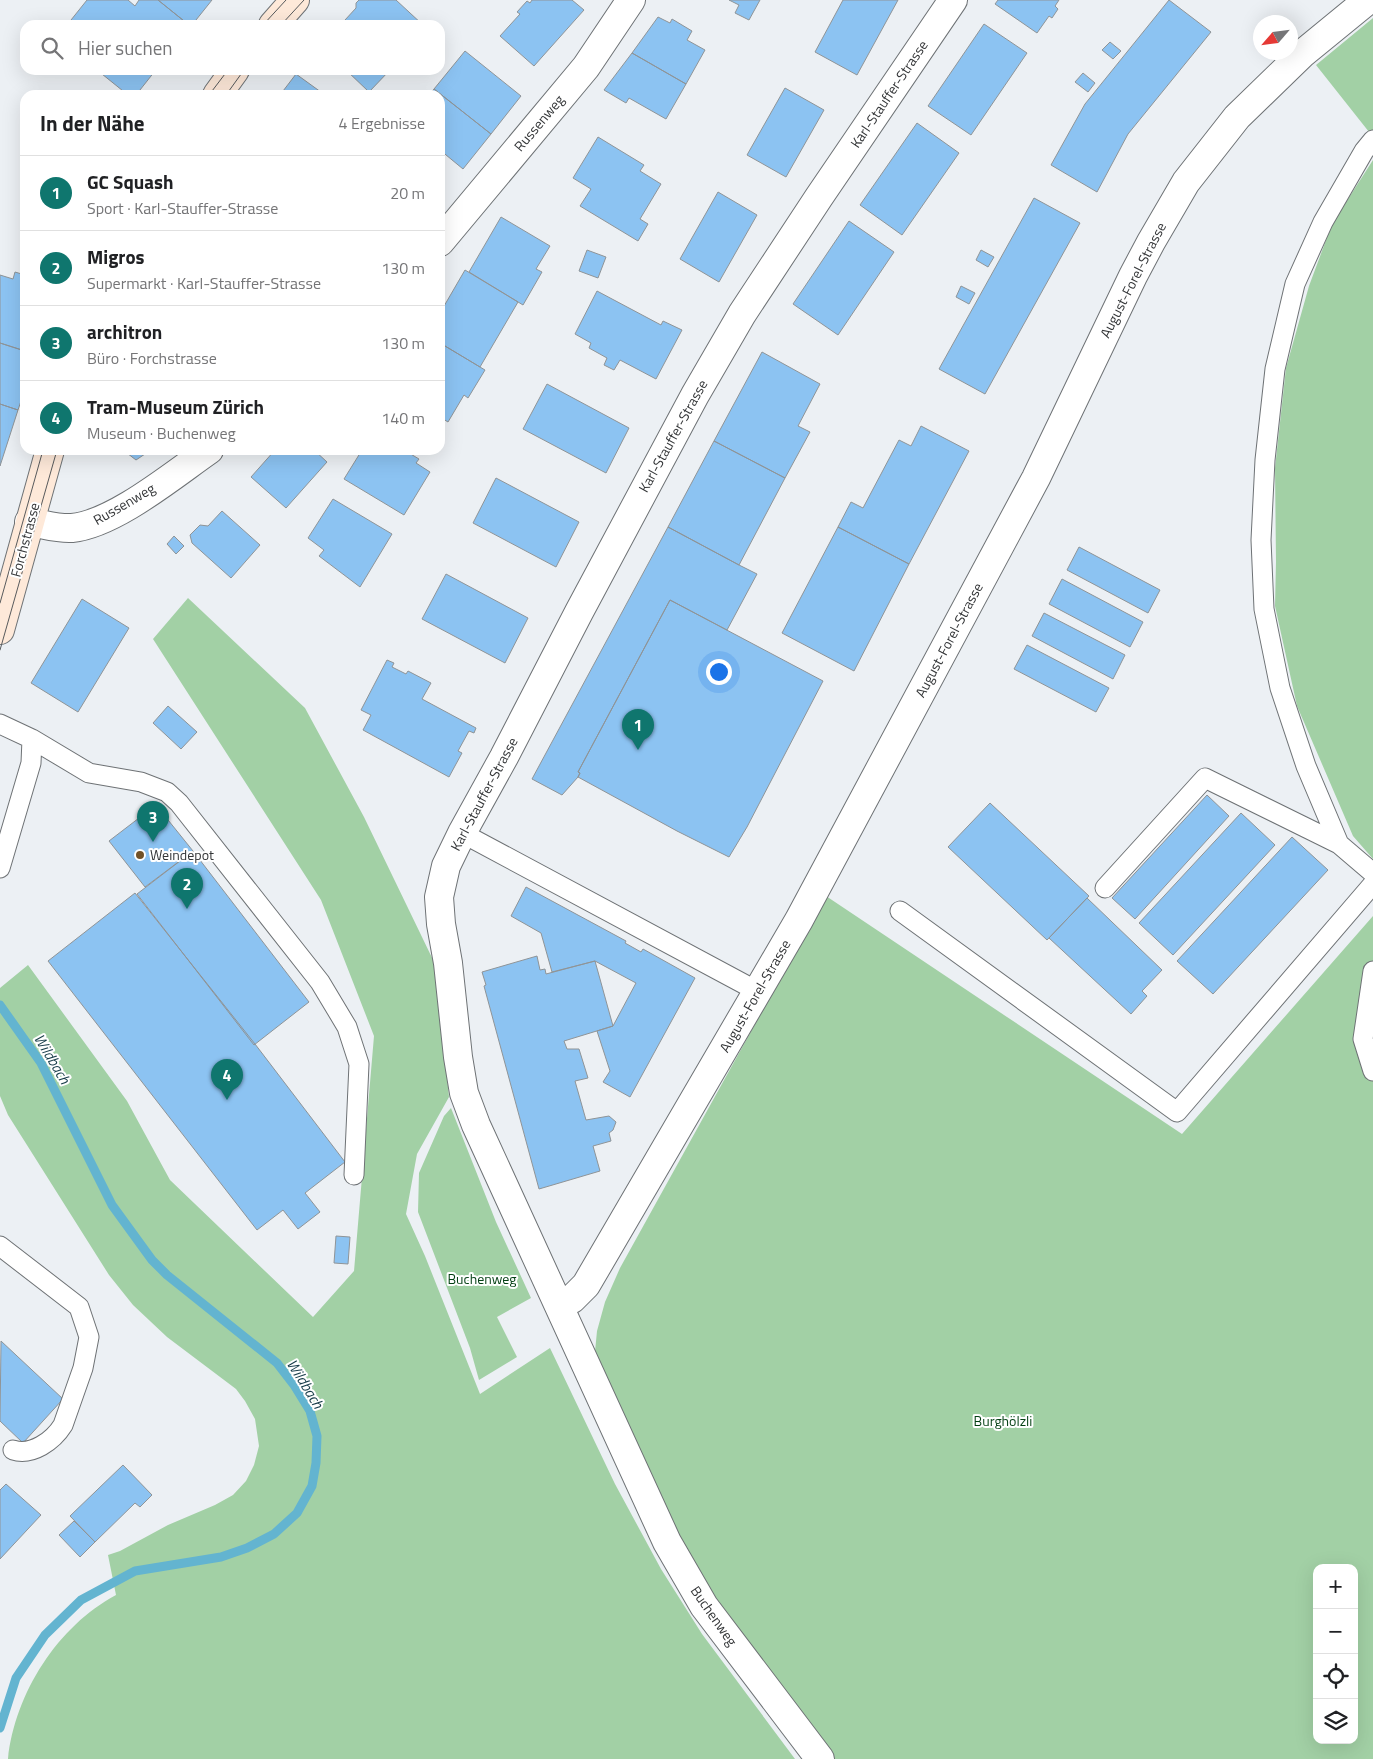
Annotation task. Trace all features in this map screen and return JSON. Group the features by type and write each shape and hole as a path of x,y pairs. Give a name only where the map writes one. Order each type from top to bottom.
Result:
{"main road":[{"path":"277,20 295,0"},
{"path":"221,90 232,75"},
{"name":"Forchstrasse","path":"0,630 49,455"}],"street":[{"name":"Russenweg","path":"445,236 586,67 631,0"},
{"name":"Karl-Stauffer-Strasse","path":"439,897 446,866 462,833 695,395 738,322 819,197 953,0"},
{"name":"August-Forel-Strasse","path":"559,1306 572,1299 586,1285 799,920 1036,478 1150,242 1186,182 1237,118 1302,54 1368,0"},
{"name":"Russenweg","path":"29,522 69,528 92,524 126,506 202,455"},
{"name":"Buchenweg","path":"439,897 464,1093 479,1133 667,1542 704,1606 820,1759"}],"lane":[{"path":"1339,844 1306,766 1280,688 1264,609 1261,540 1264,480 1275,369 1295,284 1323,222 1364,151 1373,140"},
{"path":"0,724 32,739 89,773 141,782 166,792 179,803 320,982 346,1028 358,1064 354,1174"},
{"path":"0,868 31,763 32,739"},
{"path":"1105,888 1205,778 1339,844 1373,873"},
{"path":"462,833 757,991"},
{"path":"900,911 1177,1112 1373,884"},
{"path":"1373,971 1363,1039 1373,1071"},
{"path":"0,1246 79,1308 88,1337 83,1368 58,1434 32,1451 25,1453 12,1450"}],"green space":[{"path":"1373,18 1373,137 1316,65"},
{"path":"1373,160 1373,859 1353,836 1297,706 1275,606 1275,468 1286,368 1309,286 1332,224"},
{"path":"188,598 305,708 364,817 436,966 449,1097 417,1154 406,1214 425,1256 480,1394 550,1348 615,1484 661,1569 702,1634 795,1759 8,1759 12,1734 20,1710 30,1686 43,1664 58,1643 76,1624 95,1608 116,1595 108,1555 120,1551 168,1525 215,1505 233,1495 246,1481 254,1465 259,1446 255,1419 236,1389 167,1337 133,1305 109,1275 8,1115 0,1096 0,988 28,965 127,1101 170,1180 313,1317 354,1271 374,1036 321,900 153,639"},
{"name":"Burghölzli","path":"826,896 1182,1134 1373,916 1373,1759 821,1759 721,1607 667,1518 594,1362 597,1331 605,1302 620,1268"},
{"name":"Buchenweg","path":"451,1108 496,1222 531,1298 497,1317 517,1357 479,1380 470,1348 418,1212 419,1173 444,1116"}],"building":[{"path":"87,0 128,0 135,6 139,0 158,0 183,20 71,20"},
{"path":"158,0 212,0 196,20 183,20"},
{"path":"359,0 396,0 418,20 345,20 356,8 356,3"},
{"path":"532,0 572,0 584,10 534,66 500,36 520,14 517,12 527,1 530,3"},
{"path":"729,0 760,0 749,20 735,13 739,5"},
{"path":"843,0 898,0 857,75 815,52"},
{"path":"998,0 1059,0 1055,6 1058,9 1052,18 1049,16 1037,33 995,4"},
{"path":"1169,0 1211,32 1128,134 1097,192 1051,165 1085,104"},
{"path":"658,17 670,23 672,19 692,31 687,40 705,50 686,84 632,53"},
{"path":"984,24 1027,53 971,135 928,106"},
{"path":"1110,42 1121,51 1113,59 1102,50"},
{"path":"465,51 521,96 491,134 445,98 445,90 434,89"},
{"path":"632,53 686,84 666,119 629,98 626,103 604,90"},
{"path":"1083,73 1095,83 1088,92 1075,82"},
{"path":"103,75 152,75 140,90 122,90"},
{"path":"295,75 297,75 318,90 284,90"},
{"path":"351,75 385,75 371,90 367,90"},
{"path":"785,88 824,110 786,177 747,155"},
{"path":"445,98 491,134 463,169 445,154"},
{"path":"917,123 959,153 902,235 860,205"},
{"path":"598,137 644,165 640,171 661,184 640,219 648,224 638,241 580,206 591,189 573,178"},
{"path":"718,192 757,215 719,282 680,259"},
{"path":"1034,198 1080,223 985,394 939,369"},
{"path":"501,217 550,246 536,269 542,272 523,305 469,272"},
{"path":"849,221 894,252 838,335 793,304"},
{"path":"587,250 606,257 598,278 579,271"},
{"path":"981,250 994,257 988,267 976,260"},
{"path":"465,270 518,302 480,367 445,346 445,304"},
{"path":"15,272 20,274 20,349 0,343 0,275 13,279"},
{"path":"961,286 975,293 969,304 956,297"},
{"path":"597,291 661,325 663,321 682,330 656,379 620,360 614,370 604,365 607,358 589,348 591,343 575,334"},
{"path":"0,343 20,349 20,404 18,410 0,404"},
{"path":"445,346 485,370 468,398 464,395 448,422 445,420"},
{"path":"762,352 820,384 798,426 810,432 785,478 714,441"},
{"path":"547,384 629,428 606,473 523,429"},
{"path":"0,404 18,410 0,466"},
{"path":"921,426 969,451 909,564 838,527 851,502 863,508 899,440 911,446"},
{"path":"714,441 785,478 739,565 668,527"},
{"path":"130,455 144,455 136,460"},
{"path":"271,455 319,455 327,462 286,508 251,477"},
{"path":"359,455 412,455 419,459 416,463 430,472 404,515 344,479"},
{"path":"496,478 579,522 556,567 473,523"},
{"path":"333,499 392,534 360,587 319,556 324,550 308,538"},
{"path":"222,511 260,545 231,578 192,543 190,535 200,525 208,526"},
{"path":"668,527 757,574 727,630 670,600 578,772 580,773 578,777 562,795 532,779"},
{"path":"838,527 909,564 854,671 782,633"},
{"path":"174,536 184,546 176,554 167,544"},
{"path":"1079,547 1160,590 1148,613 1067,570"},
{"path":"446,574 528,618 505,663 422,619"},
{"path":"1062,579 1143,622 1130,647 1049,604"},
{"path":"82,599 129,628 78,712 31,683"},
{"path":"670,600 823,681 747,827 729,857 578,777 580,773 578,772"},
{"path":"1044,613 1125,655 1113,679 1032,636"},
{"path":"1027,645 1109,688 1096,712 1014,669"},
{"path":"387,660 394,663 392,667 406,674 408,671 431,683 422,699 476,728 474,733 469,731 458,751 462,753 449,777 363,730 371,715 361,710"},
{"path":"168,706 197,732 181,749 153,723"},
{"path":"1207,795 1229,816 1135,919 1112,898"},
{"path":"990,803 1089,896 1047,940 948,847"},
{"path":"156,805 193,851 145,887 109,841"},
{"path":"1241,813 1275,845 1173,955 1139,923"},
{"path":"1292,837 1328,870 1213,994 1177,961"},
{"path":"193,851 309,1002 254,1045 137,894"},
{"path":"526,887 626,941 625,943 641,952 643,949 695,978 630,1097 603,1082 610,1071 597,1031 613,1026 636,983 595,961 552,972 541,933 511,916"},
{"path":"135,893 255,1044 345,1162 305,1193 320,1212 298,1229 283,1210 257,1230 48,961"},
{"path":"1087,898 1162,970 1142,991 1147,996 1131,1014 1049,938"},
{"path":"537,956 540,970 545,969 546,974 595,961 613,1026 564,1041 567,1049 579,1049 588,1078 575,1081 586,1120 609,1116 616,1122 613,1130 609,1133 611,1141 593,1146 600,1171 539,1189 484,986 486,985 482,972"},
{"path":"336,1236 350,1237 348,1264 334,1263"},
{"path":"1,1341 63,1399 23,1443 0,1421"},
{"path":"123,1465 152,1495 140,1507 135,1503 95,1542 70,1516"},
{"path":"6,1484 41,1515 0,1559 0,1490"},
{"path":"74,1521 95,1542 80,1557 59,1535"}],"waterway":[{"name":"Wildbach","path":"0,1005 41,1063 112,1205 152,1260 167,1275 277,1363 294,1385 310,1411 317,1436 316,1463 312,1486 297,1513 274,1534 247,1548 221,1557 135,1571 81,1600 45,1635 16,1678 0,1728"}],"tram line":[{"path":"268,20 286,0"},
{"path":"286,20 304,0"},
{"path":"213,90 224,75"},
{"path":"230,90 240,75"},
{"path":"0,603 42,455"},
{"path":"0,650 56,455"}],"place":[{"name":"GC Squash","path":"638,750"},
{"name":"architron","path":"153,842"},
{"name":"Weindepot","path":"140,855"},
{"name":"Migros","path":"187,909"},
{"name":"Tram-Museum Zürich","path":"227,1100"}]}
